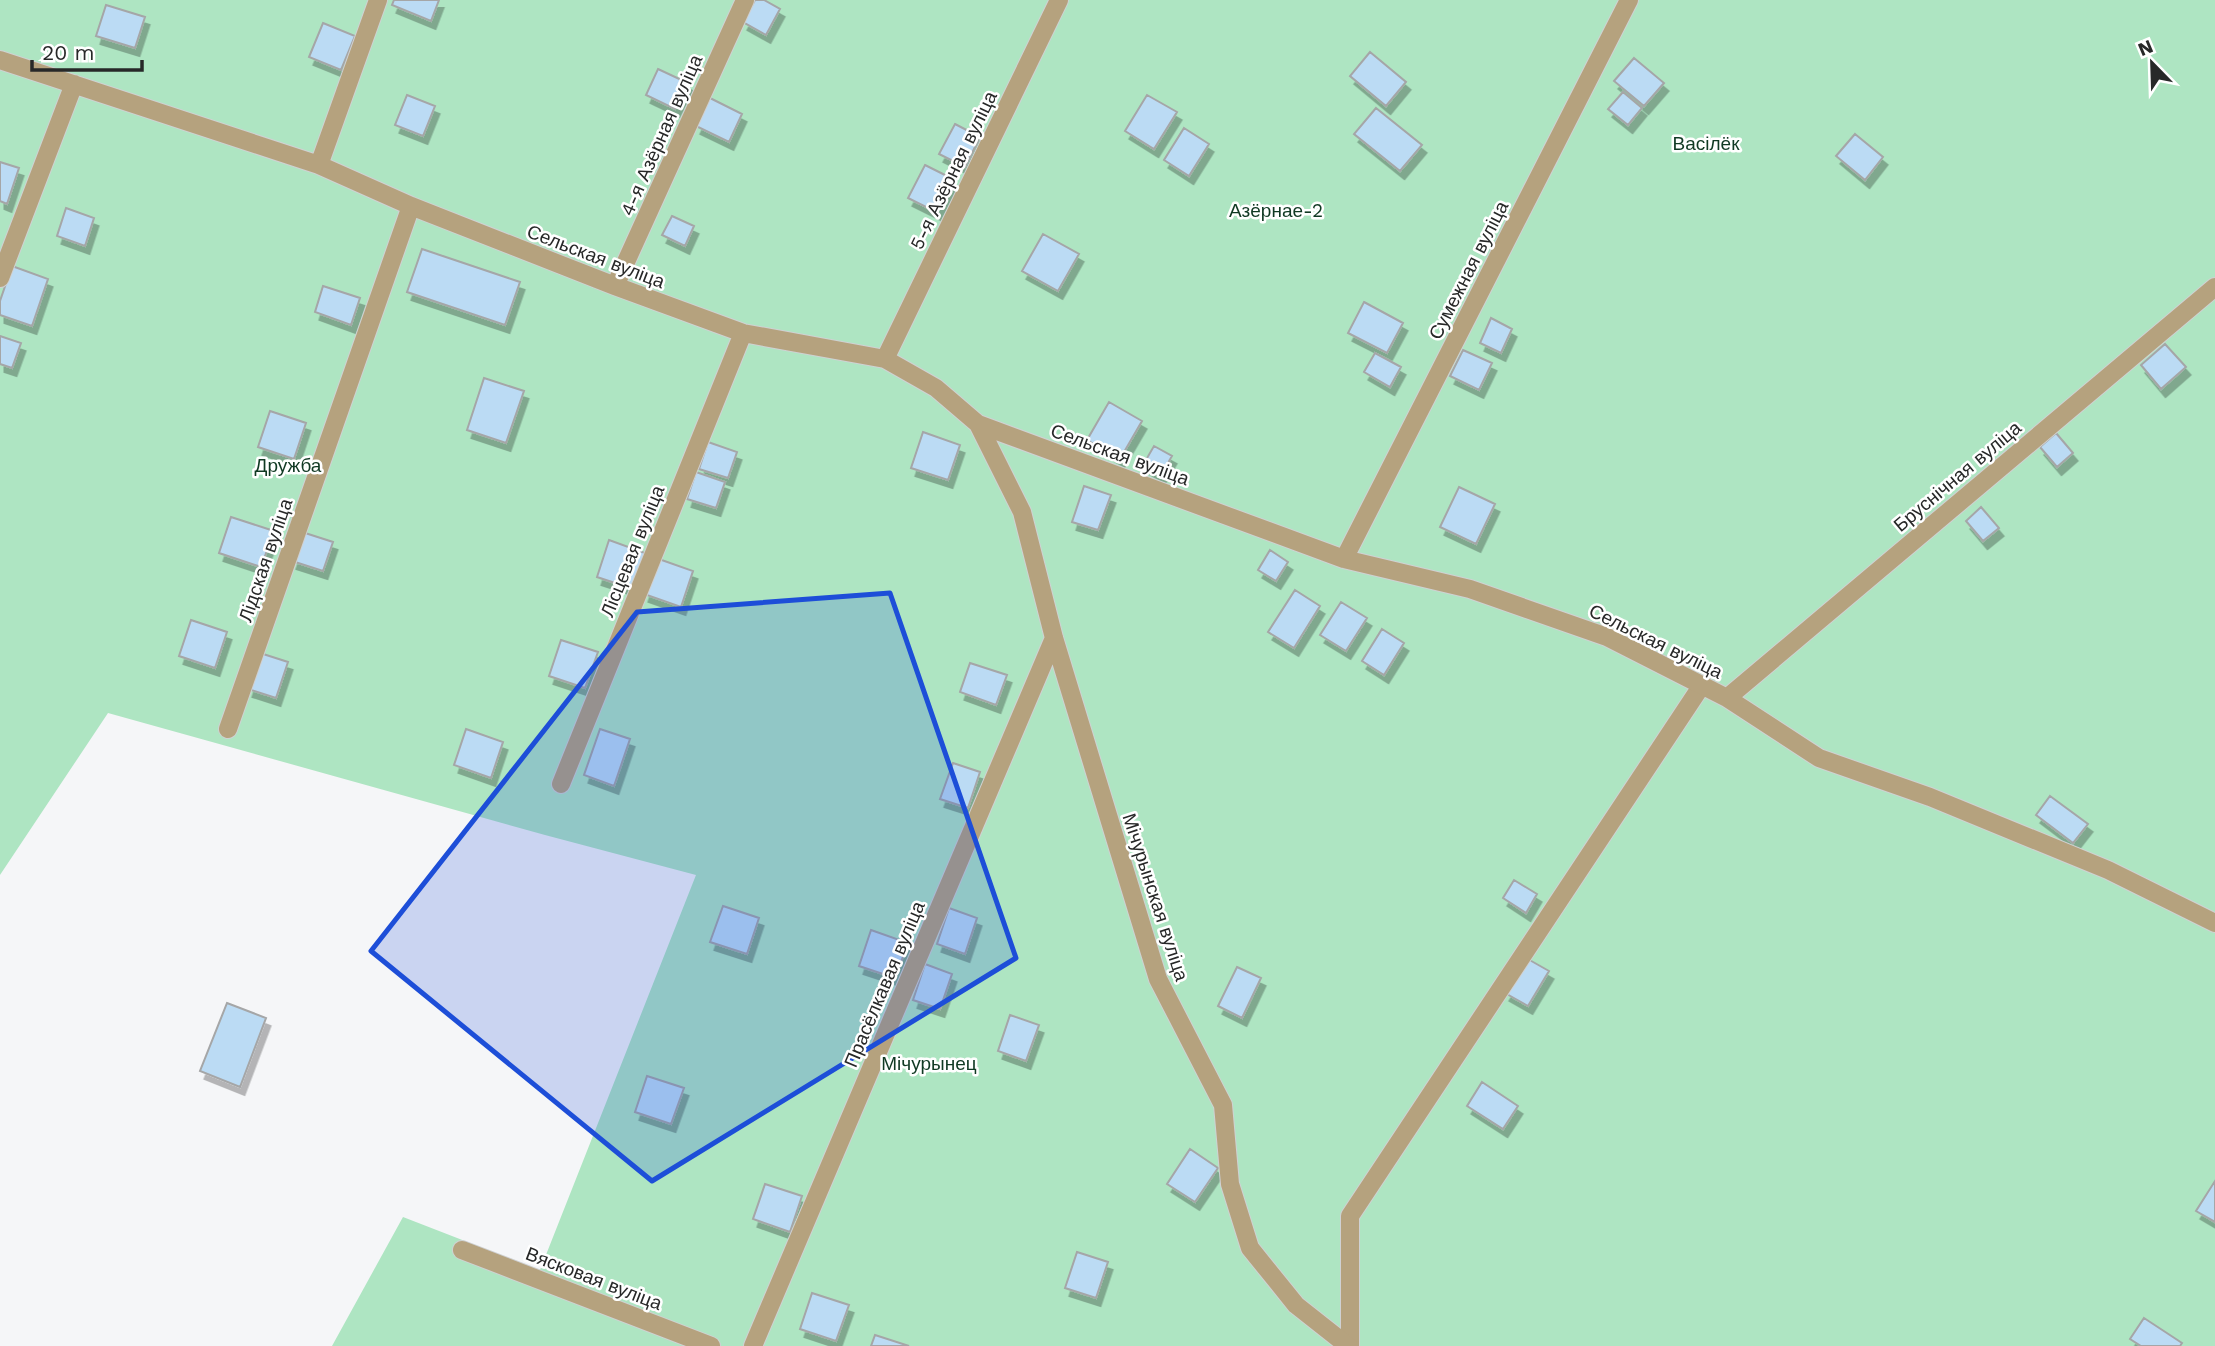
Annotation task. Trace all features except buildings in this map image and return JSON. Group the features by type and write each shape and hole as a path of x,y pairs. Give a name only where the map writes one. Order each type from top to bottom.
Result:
{"street":[{"path":"319,165 378,0"},
{"name":"4-я Азёрная вуліца","path":"615,286 745,0"},
{"name":"5-я Азёрная вуліца","path":"885,359 1059,0"},
{"name":"Сумежная вуліца","path":"1344,559 1629,0"},
{"name":"Сельская вуліца","path":"0,60 319,165 411,206 743,333 885,359 936,387 978,424 1344,559 1470,589 1607,636 1727,698 1819,758 1930,797 2108,870 2215,923"},
{"path":"0,278 74,84"},
{"name":"Лідская вуліца","path":"228,729 411,206"},
{"name":"Бруснічная вуліца","path":"1727,698 2215,287"},
{"name":"Лісцевая вуліца","path":"561,784 743,333"},
{"name":"Мічурынская вуліца","path":"978,424 1022,512 1054,638 1158,979 1223,1105 1230,1184 1250,1248 1296,1306 1349,1346"},
{"name":"Прасёлкавая вуліца","path":"753,1346 1054,638"},
{"path":"1349,1346 1350,1216 1702,685"},
{"name":"Вясковая вуліца","path":"462,1250 711,1346"}],"highlighted area":[{"path":"890,593 1016,958 652,1181 371,951 637,612"}],"green space":[{"path":"0,0 2215,0 2215,1346 332,1346 403,1217 540,1270 696,875 108,713 0,875"}],"park label":[{"name":"Васілёк","path":"1706,143"},
{"name":"Азёрнае-2","path":"1276,210"},
{"name":"Дружба","path":"288,465"},
{"name":"Мічурынец","path":"929,1063"}]}
